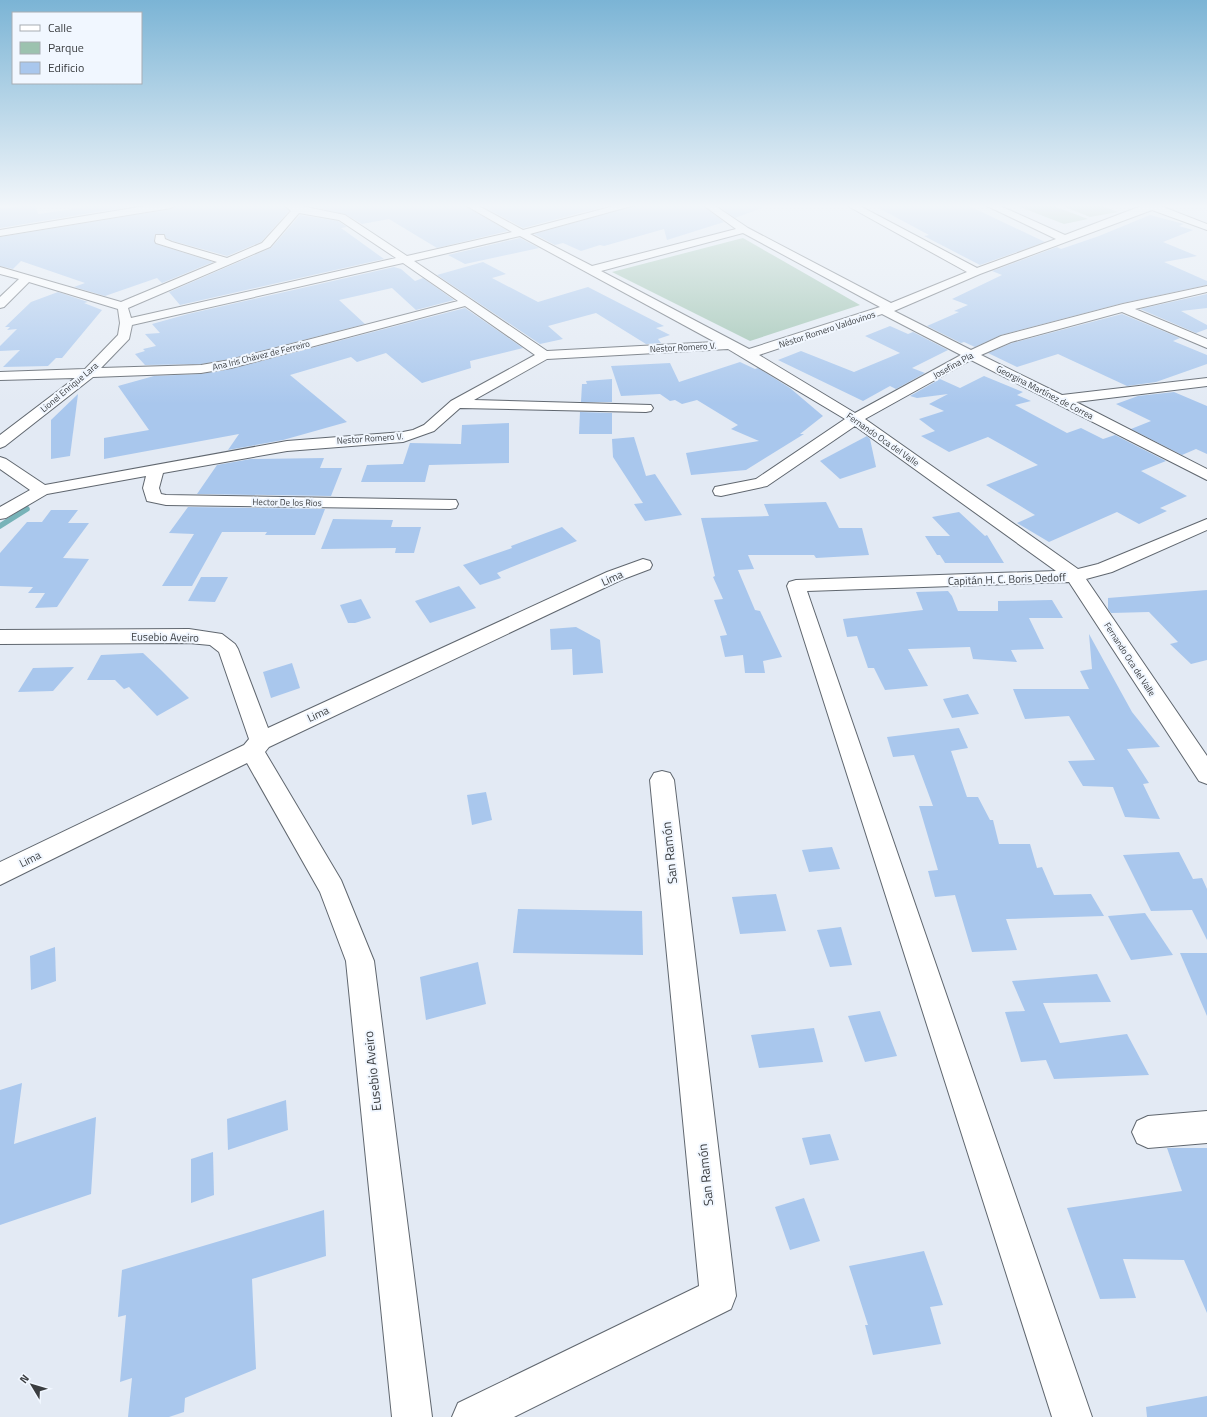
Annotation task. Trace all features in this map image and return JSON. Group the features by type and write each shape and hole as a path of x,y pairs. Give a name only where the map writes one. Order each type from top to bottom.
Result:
{"street":[{"path":"4,271 122,306 203,271"},
{"path":"122,306 126,323 354,271"},
{"path":"424,271 544,355"},
{"name":"Fernando Oca del Valle","path":"594,271 727,345 748,354 855,419 1075,576 1207,775"},
{"name":"Georgina Martínez de Correa","path":"818,271 886,309 1207,475"},
{"name":"Néstor Romero Valdovinos","path":"748,354 886,309 976,272"},
{"path":"0,304 27,278"},
{"name":"Josefina Pla","path":"721,490 761,483 855,419 972,354 1024,334 1123,308 1207,290"},
{"name":"Ana Iris Chávez de Ferreiro","path":"0,376 201,369 231,364 468,302"},
{"path":"1123,308 1207,344"},
{"name":"Lionel Enrique Lara","path":"0,443 89,373 124,336 126,323"},
{"name":"Nestor Romero V.","path":"0,514 42,490 287,446 403,437 429,428 456,404 544,355 727,345"},
{"path":"1060,400 1207,382"},
{"path":"456,404 646,408"},
{"path":"0,462 42,490"},
{"name":"Hector De los Rios","path":"156,469 152,488 153,497 166,500 450,504"},
{"path":"1200,528 1207,542"},
{"name":"Capitán H. C. Boris Dedoff","path":"1072,1417 796,586 1075,576 1105,568 1200,528"},
{"name":"Lima","path":"0,874 257,746 614,576 643,565"},
{"name":"Eusebio Aveiro","path":"0,637 189,636 215,639 228,649 257,746 332,888 360,961 412,1417"},
{"name":"San Ramón","path":"472,1417 718,1296 662,780"},
{"path":"1148,1132 1207,1127"}],"green space":[{"path":"801,271 860,305 750,341 612,272"}],"building":[{"path":"50,271 191,271 162,283 157,278 105,296 74,287 85,283"},
{"path":"217,271 330,271 180,305 169,292"},
{"path":"376,271 403,271 415,281 423,278 454,300 416,310 392,288 339,300 365,324 230,359 201,364 145,365 135,354 145,351 143,349 156,346 145,334 160,333 152,324 188,314"},
{"path":"451,271 500,271 506,274 492,278 538,302 588,287 664,326 656,328 670,335 658,339 661,343 646,344 596,313 548,326 563,339 540,344 437,275"},
{"path":"992,271 1185,271 1207,281 1207,285 1123,303 1001,335 975,347 964,342 961,343 927,326 959,312 954,311 968,305 952,299 1002,275"},
{"path":"58,292 88,302 84,303 102,310 62,358 56,358 48,366 3,367 20,350 0,351 0,346 17,329 7,330 10,327 5,327 31,302"},
{"path":"1207,294 1207,308 1181,311 1207,325 1207,329 1196,333 1140,309"},
{"path":"465,308 523,348 470,361 471,368 422,383 386,353 357,362 351,357 290,375 347,422 283,440 228,450 239,434 104,459 104,438 149,430 118,386 154,376 201,374 231,369"},
{"path":"1122,314 1180,338 1173,341 1207,355 1207,364 1156,382 1127,386 1058,354 1017,367 988,353 1012,343"},
{"path":"890,326 908,334 913,332 948,350 912,368 925,373 896,389 890,386 863,401 778,360 801,351 854,372 900,353 865,336"},
{"path":"740,362 755,369 758,368 790,388 823,416 800,434 804,434 746,470 691,475 686,453 759,441 731,429 738,425 697,400 682,404 675,400 670,401 660,394 621,396 611,366 670,363 679,382"},
{"path":"984,376 1023,392 1017,395 1031,401 1015,405 1067,433 1081,428 1103,439 1115,435 1166,461 1141,471 1187,496 1160,508 1167,511 1139,524 1117,512 1049,542 1017,523 1035,515 986,485 1038,465 988,437 949,452 921,436 935,431 919,419 944,411 929,404 948,394 917,398 910,396 940,379 960,388"},
{"path":"612,379 612,402 581,402 582,384 587,384 586,381"},
{"path":"1174,392 1207,406 1207,454 1196,449 1182,455 1131,429 1151,421 1116,404 1138,396"},
{"path":"78,394 70,456 51,459 51,420"},
{"path":"580,412 612,413 612,434 579,434"},
{"path":"509,423 509,463 429,465 425,482 361,482 367,465 403,464 410,443 461,444 462,425"},
{"path":"867,436 870,439 876,467 840,479 820,461"},
{"path":"634,437 646,476 655,474 682,515 645,521 634,504 643,503 613,457 612,439"},
{"path":"324,458 320,468 342,468 331,496 197,494 217,465 251,459"},
{"path":"826,502 839,528 862,528 869,555 816,558 814,555 748,555 754,569 738,570 755,610 760,611 782,657 763,661 765,673 745,673 743,655 725,657 720,636 727,635 714,600 723,599 713,577 715,576 701,518 769,516 764,504"},
{"path":"188,507 325,509 315,535 265,535 267,532 222,532 192,586 162,586 194,534 169,533"},
{"path":"51,510 78,510 68,523 89,523 63,558 89,559 57,607 35,608 45,593 28,593 33,587 0,586 0,553 27,522 42,522"},
{"path":"959,512 985,536 987,535 1004,563 945,563 940,555 937,555 925,536 950,536 932,517"},
{"path":"333,519 393,520 391,527 421,527 414,553 395,553 396,548 321,549"},
{"path":"562,527 577,541 497,573 501,578 480,585 463,565 512,548 511,546"},
{"path":"201,577 228,577 215,602 188,601"},
{"path":"459,586 476,608 430,623 415,601"},
{"path":"1207,590 1207,660 1191,664 1170,644 1178,642 1149,612 1111,613 1108,609 1108,598"},
{"path":"948,591 952,596 958,611 998,611 998,601 1052,600 1063,618 1029,618 1044,649 1011,650 1017,662 973,659 970,647 908,649 928,686 885,690 874,668 868,668 857,636 847,637 843,619 923,610 916,592"},
{"path":"361,599 371,618 355,623 348,623 340,605"},
{"path":"576,627 600,640 603,673 573,675 572,649 551,650 550,629"},
{"path":"1089,634 1132,712 1160,747 1127,749 1149,783 1143,784 1160,819 1125,817 1113,787 1083,786 1068,761 1095,760 1069,716 1025,719 1013,689 1089,689 1080,671 1092,669"},
{"path":"143,653 189,698 157,716 129,687 124,689 115,680 87,680 101,655"},
{"path":"292,663 300,688 271,698 263,672"},
{"path":"74,667 53,691 18,692 33,668"},
{"path":"968,694 979,714 952,718 943,699"},
{"path":"959,728 968,748 951,751 967,797 978,797 990,820 993,820 999,844 1030,844 1037,868 1042,867 1054,895 1091,894 1104,916 1006,919 1017,950 972,952 955,895 935,897 928,871 938,870 919,806 933,806 914,755 893,757 887,737"},
{"path":"486,792 492,820 472,825 467,795"},
{"path":"832,847 840,869 809,872 802,850"},
{"path":"1179,852 1193,879 1202,878 1207,889 1207,940 1192,910 1151,911 1123,855"},
{"path":"776,894 786,931 740,934 732,897"},
{"path":"518,909 642,911 643,955 513,953"},
{"path":"1145,913 1173,955 1131,960 1108,916"},
{"path":"841,927 852,965 830,967 817,930"},
{"path":"55,947 56,981 31,990 30,956"},
{"path":"1180,953 1207,953 1207,1016"},
{"path":"478,962 486,1004 426,1020 420,977"},
{"path":"1097,974 1111,1002 1043,1003 1060,1043 1127,1034 1149,1075 1054,1079 1046,1060 1021,1062 1005,1012 1025,1011 1012,981"},
{"path":"880,1011 897,1056 865,1062 848,1016"},
{"path":"814,1028 823,1062 759,1068 751,1035"},
{"path":"22,1083 14,1144 96,1117 91,1194 0,1225 0,1090"},
{"path":"286,1100 288,1130 228,1150 227,1119"},
{"path":"830,1134 839,1160 810,1165 802,1138"},
{"path":"1167,1148 1207,1148 1207,1313 1184,1260 1123,1259 1136,1298 1100,1299 1067,1208 1182,1191"},
{"path":"213,1152 214,1195 191,1203 191,1159"},
{"path":"804,1198 820,1241 790,1250 775,1207"},
{"path":"324,1210 326,1256 252,1279 256,1369 185,1398 184,1412 169,1417 128,1417 132,1378 120,1382 126,1315 118,1317 122,1270"},
{"path":"924,1251 943,1305 930,1307 941,1344 873,1355 865,1325 868,1325 849,1266"},
{"path":"1207,1396 1207,1417 1147,1417 1146,1407"}],"waterway":[{"path":"0,526 27,509"}]}
